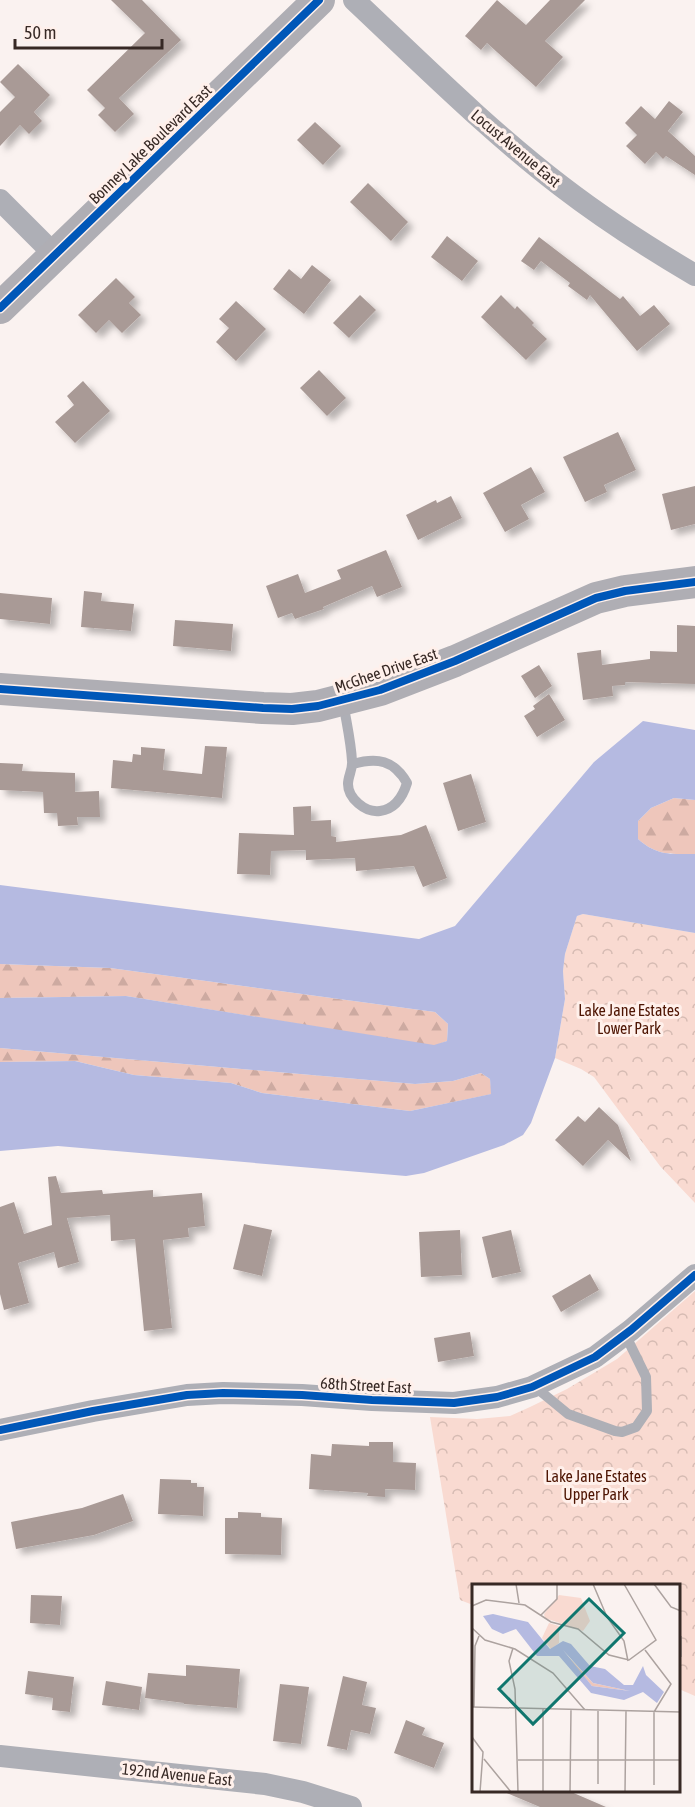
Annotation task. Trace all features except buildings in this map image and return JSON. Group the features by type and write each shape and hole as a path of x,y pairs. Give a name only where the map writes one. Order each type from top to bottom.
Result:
{"street":[{"name":"Bonney Lake Boulevard East","path":"0,308 319,0"},
{"name":"Locust Avenue East","path":"354,0 466,105 560,186 661,255 695,275"},
{"path":"0,200 55,255"},
{"name":"McGhee Drive East","path":"0,689 263,708 318,706 380,690 455,661 596,598 625,591 695,582"},
{"name":"68th Street East","path":"0,1430 186,1395 224,1393 302,1395 454,1403 497,1397 534,1386 595,1357 695,1275"},
{"name":"192nd Avenue East","path":"0,1756 265,1784 303,1792 351,1807"}],"lane":[{"path":"343,701 353,764 348,784 353,798 364,808 378,812 391,807 403,796 407,783 401,771 387,763 369,759 353,764"},
{"path":"534,1386 568,1414 615,1431 622,1432 636,1427 647,1411 646,1377 625,1334"}],"green space":[{"path":"674,798 695,800 695,854 671,854 658,851 638,839 638,821 651,808"},
{"name":"Lake Jane Estates Lower Park","path":"583,914 695,933 695,1203 660,1166 594,1077 555,1058 565,999 563,971 565,954 577,916"},
{"path":"0,964 110,968 435,1012 448,1024 447,1041 434,1046 126,996 0,998"},
{"path":"0,1048 415,1084 453,1081 481,1073 490,1079 492,1094 410,1111 262,1093 231,1083 134,1075 75,1061 0,1062"},
{"name":"Lake Jane Estates Upper Park","path":"695,1291 695,1696 680,1689 680,1584 472,1584 472,1605 460,1600 430,1417 477,1419 510,1416 567,1389 617,1359"}],"water":[{"path":"643,721 695,730 695,800 674,798 651,808 638,821 638,839 658,851 671,854 695,854 695,933 583,914 577,916 565,954 563,971 565,999 555,1058 531,1123 523,1135 504,1145 424,1173 406,1176 58,1146 0,1151 0,1062 75,1061 134,1075 231,1083 262,1093 410,1111 491,1094 490,1079 481,1073 453,1081 415,1084 0,1048 0,998 126,996 434,1045 447,1041 448,1024 435,1012 110,968 0,964 0,885 419,939 455,926 594,762"}],"cycle path":[{"path":"0,308 319,0"},
{"path":"0,689 263,708 292,709 318,706 380,690 455,661 596,598 625,591 695,582"},
{"path":"0,1430 187,1395 223,1393 302,1395 454,1403 497,1397 532,1387 595,1357 631,1330 695,1275"}]}
